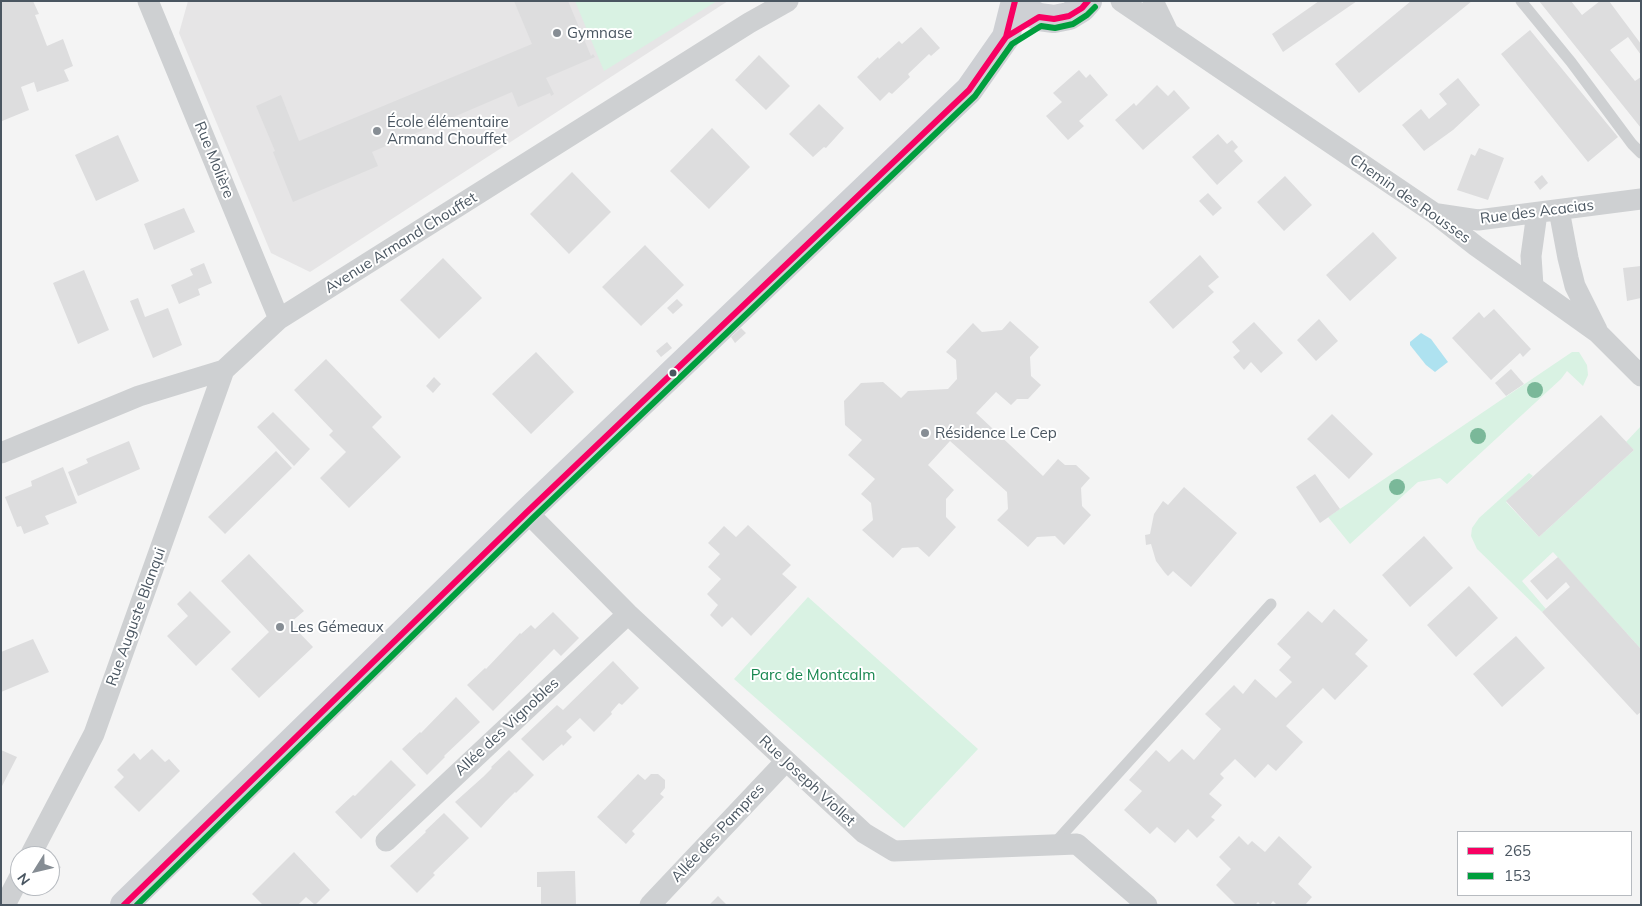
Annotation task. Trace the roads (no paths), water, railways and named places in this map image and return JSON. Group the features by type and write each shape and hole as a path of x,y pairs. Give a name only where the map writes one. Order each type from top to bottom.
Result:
{"main road":[{"path":"124,905 527,512 969,90 1006,37 1016,1 1026,11 1039,17 1054,19 1069,16 1085,5"},
{"path":"1006,37 1039,17"}],"street":[{"name":"Rue Molière","path":"148,1 279,319"},
{"name":"Avenue Armand Chouffet","path":"1,452 139,396 224,370 279,319 749,23 788,1"},
{"path":"1153,1 1169,35"},
{"name":"Chemin des Rousses","path":"1085,5 1122,2 1434,213 1476,246 1598,333 1641,376"},
{"name":"Rue des Acacias","path":"1434,213 1478,220 1641,199"},
{"path":"1559,210 1575,286 1598,333"},
{"path":"1533,286 1531,256 1537,212"},
{"name":"Rue Auguste Blanqui","path":"35,846 94,734 224,370"},
{"name":"Rue Joseph Viollet","path":"527,512 628,614 864,833 894,852 1077,844 1147,905"},
{"name":"Allée des Vignobles","path":"386,840 628,614"},
{"name":"Allée des Pampres","path":"650,905 786,761"}],"lane":[{"path":"1521,1 1641,153"},
{"path":"1053,845 1271,604"}],"water":[{"path":"1421,333 1431,339 1448,362 1435,372 1426,365 1410,345 1410,342"}],"place":[{"name":"Gymnase","path":"557,33"},
{"name":"École élémentaire Armand Chouffet","path":"377,131"},
{"name":"Résidence Le Cep","path":"925,433"},
{"name":"Les Gémeaux","path":"280,627"}],"park label":[{"name":"Parc de Montcalm","path":"813,675"}]}
